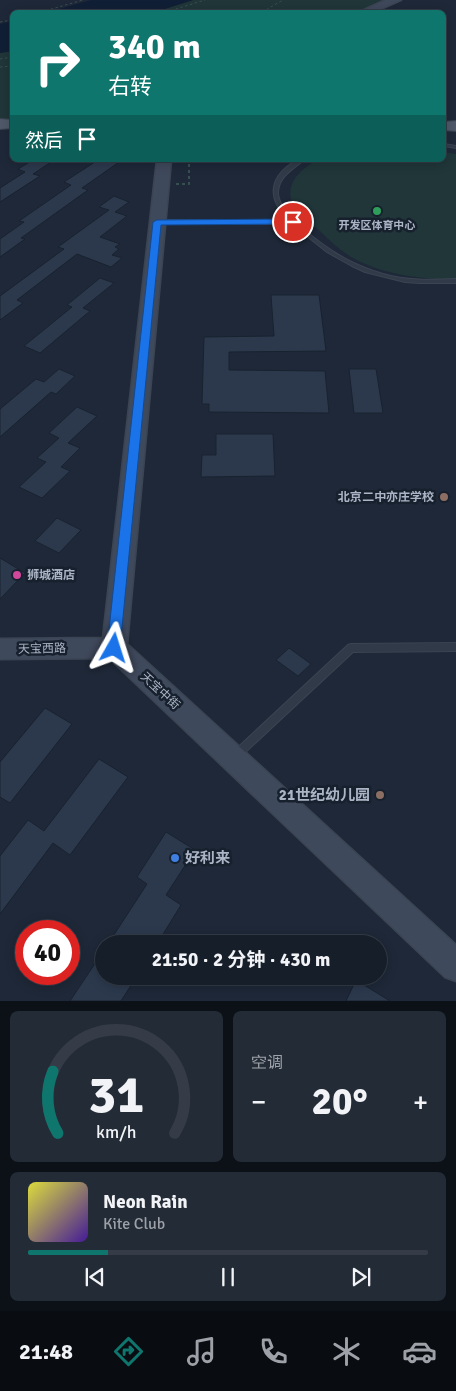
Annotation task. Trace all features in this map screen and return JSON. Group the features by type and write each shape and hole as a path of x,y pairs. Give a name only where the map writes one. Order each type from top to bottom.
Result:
{"street":[{"path":"370,10 396,0"},
{"path":"114,648 164,162"},
{"name":"天宝西路","path":"0,649 114,648"},
{"name":"天宝中街","path":"114,648 456,966"}],"lane":[{"path":"297,162 280,178 275,193 279,207 321,247 354,266 399,280 456,281"},
{"path":"157,222 293,222"},
{"path":"232,758 350,648 456,647"}],"path":[{"path":"48,10 83,0"},
{"path":"172,10 205,0"},
{"path":"266,10 283,0"},
{"path":"176,184 189,184 189,162"}],"green space":[{"path":"193,0 387,0 360,10 161,10"},
{"path":"10,51 10,119 0,119 0,53"},
{"name":"开发区体育中心","path":"446,152 456,154 456,280 420,278 385,271 357,260 340,249 304,219 291,200 292,184 296,177 314,162 446,162"}],"water":[{"path":"91,0 193,0 161,10 56,10"},
{"path":"10,22 10,51 0,53 0,24"}],"building":[{"path":"30,162 51,162 33,174 40,176 0,202 0,188 25,172 18,169"},
{"path":"95,162 119,162 82,188 88,190 21,238 25,239 0,257 0,239 24,222 19,221 71,185 64,182"},
{"path":"114,196 129,202 115,212 127,216 100,237 120,244 115,247 119,249 112,255 122,258 111,267 77,254 17,300 23,303 0,320 0,296 64,249 58,247 109,210 99,207"},
{"path":"100,278 114,283 83,308 90,311 40,353 24,346 72,307 67,305"},
{"path":"271,295 319,295 326,351 229,352 229,370 325,371 329,413 209,412 209,404 202,404 204,337 274,336"},
{"path":"59,369 75,376 56,394 51,392 0,437 0,409 36,379 44,382"},
{"path":"349,369 376,369 383,413 354,413"},
{"path":"77,407 97,416 68,443 80,448 61,467 70,471 42,498 19,487 46,462 37,458 59,438 49,433"},
{"path":"216,434 273,434 275,476 201,477 202,455 216,455"},
{"path":"57,518 81,530 59,553 35,541"},
{"path":"0,558 25,573 0,599"},
{"path":"289,648 311,664 298,676 276,660"},
{"path":"45,708 72,724 10,803 0,797 0,762"},
{"path":"99,759 128,777 70,855 53,843 0,914 0,856 28,820 44,831"},
{"path":"166,832 195,850 166,895 181,905 163,935 114,935 147,884 137,877"},
{"path":"95,964 95,985 131,985 121,1001 70,1001"},
{"path":"354,985 364,985 390,1001 346,1001"}],"place":[{"name":"开发区体育中心","path":"377,211"},
{"name":"北京二中亦庄学校","path":"444,497"},
{"name":"狮城酒店","path":"17,575"},
{"name":"21世纪幼儿园","path":"380,795"},
{"name":"好利来","path":"175,858"}],"route":[{"path":"114,648 157,222 293,222"}]}
